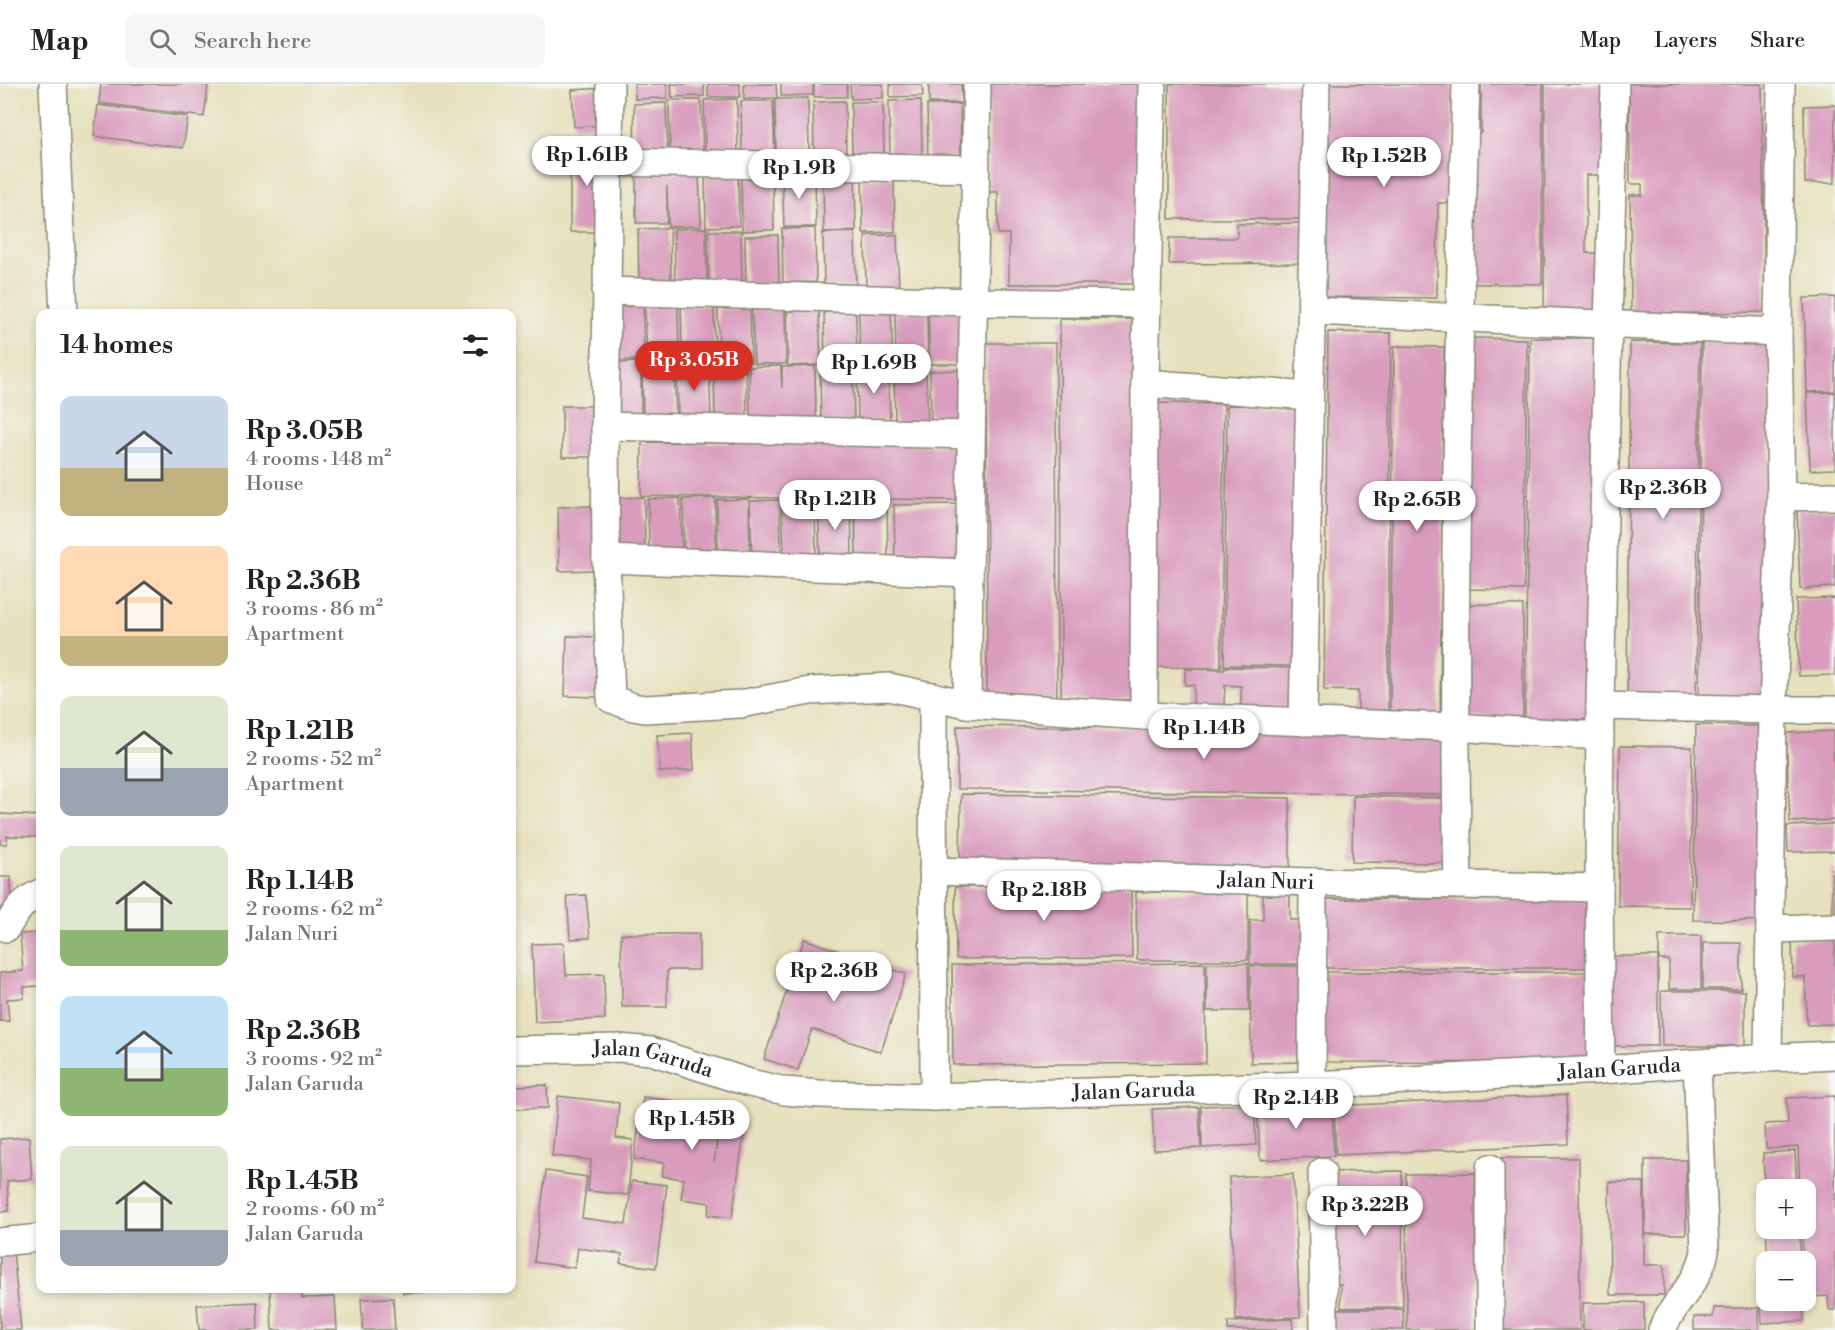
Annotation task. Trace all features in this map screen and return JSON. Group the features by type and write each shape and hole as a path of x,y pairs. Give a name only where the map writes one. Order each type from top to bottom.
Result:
{"street":[{"path":"53,84 64,309"},
{"path":"610,84 605,426 610,699 645,709 740,704 810,691 888,687 967,704 1144,716 1454,727 1600,736"},
{"path":"967,704 976,84"},
{"path":"1144,716 1144,383 1148,304 1152,84"},
{"path":"1303,722 1316,84"},
{"path":"1458,885 1454,727 1459,318 1466,84"},
{"path":"1601,1070 1600,706 1608,324 1616,84"},
{"path":"1768,1058 1773,710 1781,497 1778,332 1781,84"},
{"path":"609,162 975,168"},
{"path":"606,291 973,302 1148,304"},
{"path":"1312,310 1778,332"},
{"path":"1144,383 1309,396"},
{"path":"605,426 971,435"},
{"path":"1781,497 1835,496"},
{"path":"606,559 969,573"},
{"path":"933,696 934,1097"},
{"path":"1600,706 1835,710"},
{"name":"Jalan Nuri","path":"933,871 1599,888"},
{"path":"1312,1085 1313,882"},
{"path":"6,928 17,910 36,895"},
{"path":"1770,929 1835,927"},
{"name":"Jalan Garuda","path":"516,1050 619,1048 651,1051 750,1083 785,1091 934,1097 1312,1085 1835,1055"},
{"path":"1662,1330 1666,1320 1700,1271 1705,1251 1696,1064"},
{"path":"1490,1168 1490,1330"},
{"path":"1322,1172 1323,1330"},
{"path":"0,1242 36,1238"}],"building":[{"path":"101,84 208,86 204,117 99,103"},
{"path":"634,84 667,84 667,98 635,99"},
{"path":"671,84 704,84 704,96 672,97"},
{"path":"708,84 740,84 740,97 708,97"},
{"path":"744,84 776,84 777,98 744,99"},
{"path":"781,84 813,84 813,95 781,96"},
{"path":"814,84 847,84 847,97 814,97"},
{"path":"850,84 883,84 883,98 851,99"},
{"path":"890,84 922,84 923,96 890,97"},
{"path":"929,84 961,84 962,103 929,103"},
{"path":"989,84 1139,84 1139,284 1009,284 1009,234 998,234 998,192 989,192"},
{"path":"1169,84 1307,84 1307,219 1169,219"},
{"path":"1323,84 1453,84 1452,203 1438,203 1437,298 1320,297"},
{"path":"1481,84 1543,84 1542,284 1469,284 1470,133 1481,133"},
{"path":"1545,84 1606,84 1606,175 1586,175 1586,253 1600,253 1599,315 1544,315"},
{"path":"1629,84 1762,84 1765,312 1631,314 1630,195 1642,195 1642,184 1630,184"},
{"path":"605,88 608,125 574,127 572,90"},
{"path":"808,98 809,152 776,153 775,99"},
{"path":"737,99 738,153 705,154 704,100"},
{"path":"669,100 701,100 703,154 670,154"},
{"path":"921,100 922,155 890,155 889,101"},
{"path":"741,101 773,101 775,155 742,155"},
{"path":"845,101 846,155 814,156 813,102"},
{"path":"851,102 883,102 884,156 852,156"},
{"path":"666,103 668,158 635,158 634,104"},
{"path":"960,104 961,158 928,159 927,105"},
{"path":"98,105 188,117 183,148 94,136"},
{"path":"1835,105 1835,183 1805,183 1804,106"},
{"path":"570,142 604,142 604,232 570,232"},
{"path":"636,170 699,173 701,226 668,227 667,186 667,223 636,223"},
{"path":"738,172 739,226 706,227 705,173"},
{"path":"782,173 815,173 816,227 784,227"},
{"path":"773,176 774,230 742,231 741,177"},
{"path":"855,177 856,231 824,232 823,178"},
{"path":"862,178 894,178 895,232 863,233"},
{"path":"1307,223 1307,263 1169,264 1169,238 1237,238 1237,224"},
{"path":"670,228 671,282 639,283 638,229"},
{"path":"706,228 707,282 675,283 674,229"},
{"path":"815,228 816,282 783,283 782,229"},
{"path":"708,231 741,231 742,285 709,285"},
{"path":"855,232 856,287 824,287 823,233"},
{"path":"778,235 779,289 746,290 745,236"},
{"path":"865,235 897,235 899,289 866,290"},
{"path":"1835,297 1835,391 1807,392 1804,298"},
{"path":"643,306 644,360 611,361 610,307"},
{"path":"681,306 714,306 715,360 682,360"},
{"path":"645,307 678,307 679,360 647,361"},
{"path":"718,309 750,309 751,362 719,363"},
{"path":"859,309 891,309 893,363 860,364"},
{"path":"960,309 962,364 930,364 928,310"},
{"path":"752,310 785,310 786,364 754,364"},
{"path":"787,311 819,311 821,365 788,366"},
{"path":"856,311 857,365 825,365 824,312"},
{"path":"927,312 928,366 896,367 895,313"},
{"path":"1060,319 1134,319 1134,700 1061,700"},
{"path":"1328,332 1391,333 1388,714 1358,714 1358,691 1324,690"},
{"path":"1468,338 1527,339 1524,590 1466,589"},
{"path":"1530,338 1596,338 1592,720 1525,718"},
{"path":"1630,342 1700,343 1696,699 1627,699"},
{"path":"1702,342 1771,343 1767,702 1699,701"},
{"path":"986,343 1056,343 1057,700 987,700"},
{"path":"1394,346 1444,347 1440,717 1390,716"},
{"path":"674,361 676,416 643,416 642,362"},
{"path":"641,362 641,416 610,416 609,363"},
{"path":"709,364 711,418 678,419 677,365"},
{"path":"746,365 747,419 715,420 714,366"},
{"path":"781,366 782,388 782,367 815,366 816,420 750,421 749,367"},
{"path":"853,367 854,422 821,422 820,368"},
{"path":"857,368 889,368 890,422 858,422"},
{"path":"926,369 928,424 895,424 894,370"},
{"path":"962,370 964,424 931,425 930,371"},
{"path":"1835,392 1835,469 1810,470 1807,393"},
{"path":"1156,403 1224,404 1221,668 1153,667"},
{"path":"1227,405 1300,406 1297,666 1224,665"},
{"path":"562,406 598,406 597,457 562,457"},
{"path":"642,442 960,446 959,500 641,496"},
{"path":"644,497 645,552 613,552 611,498"},
{"path":"680,498 682,552 649,553 648,499"},
{"path":"715,498 716,553 684,554 683,499"},
{"path":"749,499 750,553 718,554 717,500"},
{"path":"780,500 781,554 752,556 750,501"},
{"path":"782,502 815,502 816,555 784,556"},
{"path":"851,503 852,558 820,558 818,504"},
{"path":"855,504 887,504 888,557 856,558"},
{"path":"960,504 961,558 895,559 894,505"},
{"path":"596,506 597,570 559,571 558,507"},
{"path":"1835,509 1835,587 1800,589 1797,510"},
{"path":"1835,598 1835,675 1799,676 1796,599"},
{"path":"1463,604 1523,605 1523,718 1462,717"},
{"path":"567,636 598,637 597,697 565,696"},
{"path":"1224,667 1297,668 1297,708 1241,707 1241,686 1225,685 1224,705 1193,705 1194,685 1185,685 1185,669 1224,670"},
{"path":"1696,725 1762,726 1761,921 1693,920"},
{"path":"957,726 1450,731 1449,795 957,789"},
{"path":"1833,731 1835,820 1790,822 1786,733"},
{"path":"692,733 694,770 660,772 657,735"},
{"path":"1620,746 1692,747 1690,907 1618,906"},
{"path":"961,794 1290,798 1290,867 960,864"},
{"path":"1353,796 1449,798 1449,863 1352,862"},
{"path":"0,814 36,816 36,837 7,836 7,844 0,844"},
{"path":"1835,824 1835,851 1788,852 1787,826"},
{"path":"1831,869 1835,869 1835,919 1833,919"},
{"path":"0,877 11,877 12,911 0,911"},
{"path":"1131,886 1132,958 956,959 955,887"},
{"path":"1136,892 1248,892 1248,960 1137,960"},
{"path":"586,895 590,938 570,939 567,896"},
{"path":"1263,895 1290,895 1290,920 1310,920 1310,964 1250,964 1250,920 1263,920"},
{"path":"1326,899 1595,900 1594,968 1326,968"},
{"path":"36,933 36,986 24,987 24,998 7,999 9,1021 0,1021 0,973 23,971 20,934"},
{"path":"621,934 699,934 699,970 667,970 667,1007 622,1007"},
{"path":"1659,936 1701,936 1701,989 1669,989 1669,960 1659,960"},
{"path":"1835,938 1835,1024 1807,1025 1805,977 1793,977 1792,940"},
{"path":"804,939 906,974 881,1052 812,1029 798,1070 764,1059"},
{"path":"564,943 566,975 604,974 605,1019 535,1022 532,944"},
{"path":"1703,943 1741,943 1741,989 1703,989"},
{"path":"1613,956 1658,956 1658,1046 1614,1046"},
{"path":"1205,963 1206,1063 953,1065 952,965"},
{"path":"1207,963 1248,963 1249,1011 1207,1011"},
{"path":"1250,966 1304,966 1305,1062 1251,1063"},
{"path":"1323,972 1596,972 1596,1063 1323,1062"},
{"path":"1661,991 1745,991 1745,1046 1662,1046"},
{"path":"547,1085 548,1108 516,1109 516,1086"},
{"path":"1566,1095 1568,1144 1336,1155 1334,1106"},
{"path":"558,1096 619,1103 616,1138 633,1140 628,1195 588,1191 591,1160 552,1156"},
{"path":"1835,1096 1835,1310 1829,1310 1828,1296 1816,1297 1816,1251 1803,1251 1802,1239 1816,1239 1816,1179 1799,1179 1798,1147 1766,1149 1765,1124 1788,1123 1787,1098"},
{"path":"643,1097 721,1107 714,1162 719,1129 744,1133 732,1218 708,1215 710,1203 681,1199 684,1179 662,1176 664,1163 634,1159"},
{"path":"1332,1101 1334,1156 1260,1160 1257,1105"},
{"path":"1254,1104 1256,1145 1202,1148 1201,1106"},
{"path":"1199,1107 1201,1148 1154,1150 1152,1109"},
{"path":"29,1137 32,1179 7,1181 9,1211 0,1212 0,1139"},
{"path":"1795,1151 1796,1179 1764,1179 1763,1153"},
{"path":"1501,1158 1579,1158 1580,1330 1502,1330"},
{"path":"1645,1160 1686,1160 1686,1234 1645,1234"},
{"path":"546,1171 587,1177 582,1218 626,1224 632,1181 667,1185 656,1268 620,1263 622,1254 578,1248 575,1268 534,1262"},
{"path":"1402,1171 1403,1307 1341,1308 1341,1284 1325,1285 1324,1172"},
{"path":"1475,1173 1476,1330 1407,1330 1406,1174"},
{"path":"1293,1174 1300,1317 1236,1320 1229,1177"},
{"path":"1609,1182 1644,1182 1644,1265 1664,1265 1664,1295 1610,1295"},
{"path":"1767,1239 1800,1239 1800,1251 1767,1251"},
{"path":"13,1251 21,1330 0,1330 0,1252"},
{"path":"270,1293 302,1293 302,1298 335,1297 337,1330 272,1330"},
{"path":"393,1298 395,1330 363,1330 361,1299"},
{"path":"257,1302 258,1330 199,1330 197,1305"},
{"path":"1644,1302 1644,1330 1583,1330 1583,1303"},
{"path":"1714,1308 1756,1308 1756,1311 1759,1311 1759,1330 1694,1330 1694,1317 1713,1317"},
{"path":"1327,1309 1403,1309 1404,1330 1327,1330"},
{"path":"1761,1311 1804,1311 1804,1321 1762,1323"},
{"path":"1292,1319 1293,1330 1228,1330 1228,1322"}]}
